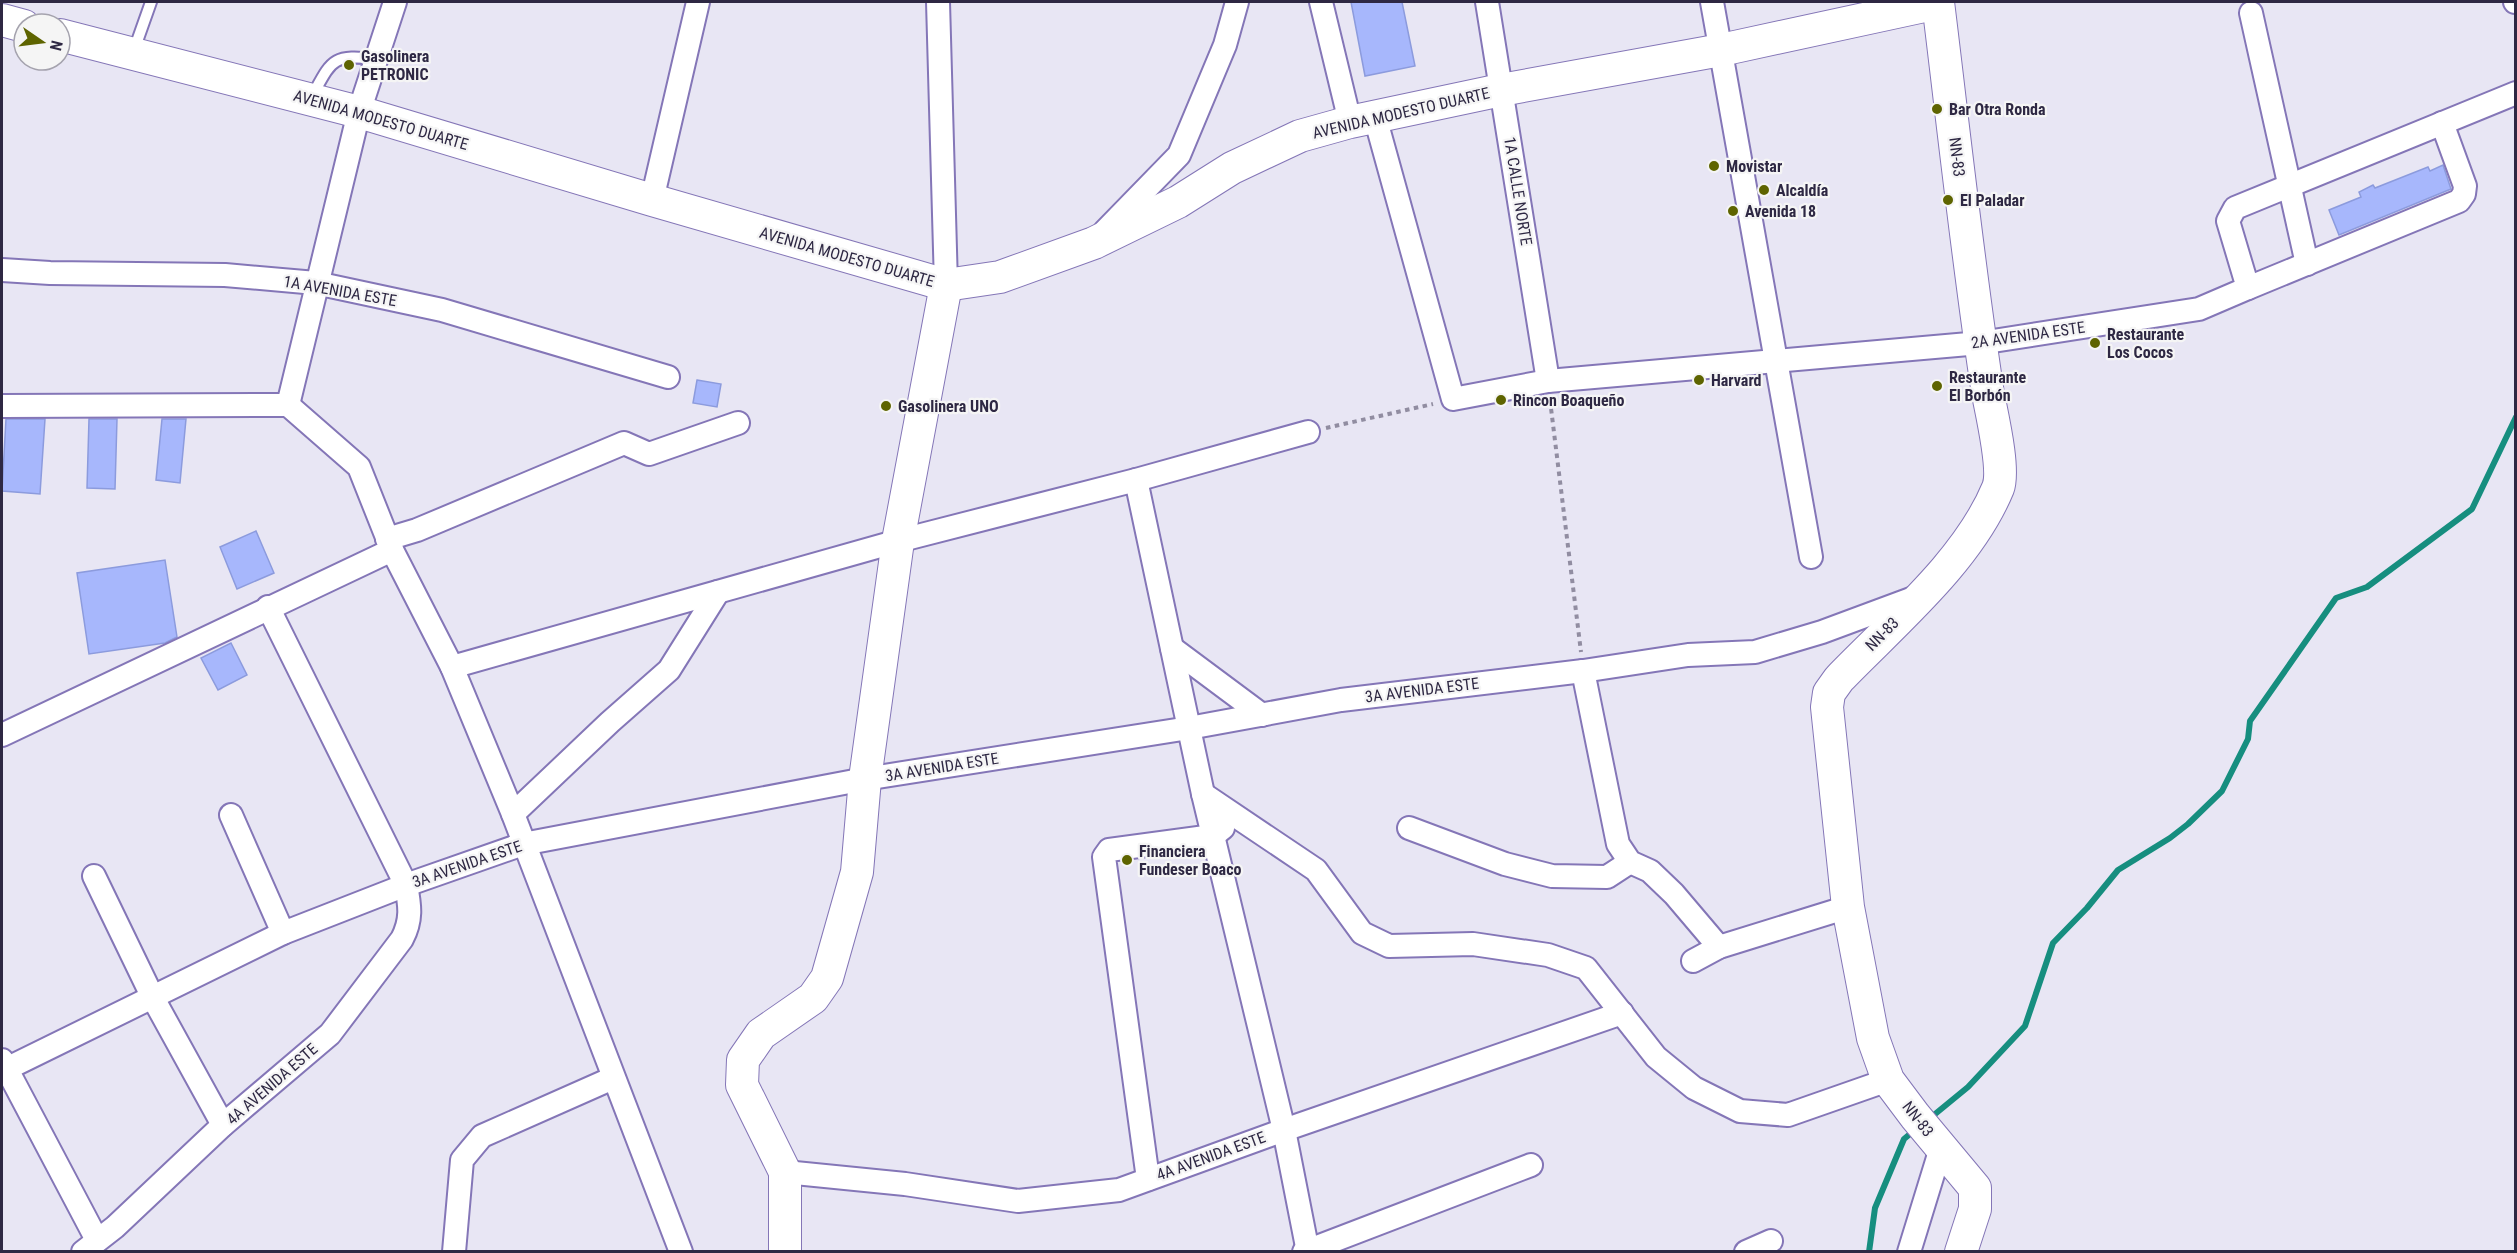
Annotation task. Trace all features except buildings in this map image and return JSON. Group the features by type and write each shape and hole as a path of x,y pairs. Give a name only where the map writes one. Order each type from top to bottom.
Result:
{"main road":[{"name":"AVENIDA MODESTO DUARTE","path":"72,38 359,112 946,285 1000,277 1094,243 1178,202 1241,164 1300,136 1363,119 1501,90 1721,50 1940,2"},
{"name":"NN-83","path":"1940,2 1980,343 2001,475 1999,486 1965,546 1839,679 1829,693 1827,707 1848,908 1873,1038 1888,1080 1975,1188 1975,1209 1961,1251"},
{"path":"785,1251 785,1172 742,1085 743,1060 761,1034 813,998 827,978 856,872 865,779 898,541 946,285"}],"street":[{"path":"288,405 359,112 395,2"},
{"path":"652,200 698,2"},
{"path":"938,2 946,285"},
{"path":"1094,243 1179,155 1225,45 1237,2"},
{"path":"1321,2 1363,119 1445,401"},
{"name":"1A CALLE NORTE","path":"1488,2 1548,381"},
{"path":"1712,2 1811,557"},
{"path":"2251,13 2307,264"},
{"path":"2,20 2,31"},
{"path":"2248,288 2228,221 2235,208 2516,93"},
{"name":"2A AVENIDA ESTE","path":"1445,401 1548,381 1980,343 2199,309 2459,201 2464,194 2464,186 2442,123"},
{"name":"1A AVENIDA ESTE","path":"2,270 50,273 225,275 316,283 442,310 668,377"},
{"path":"2,406 288,405 359,467 390,544 452,667 513,814 681,1251"},
{"path":"4,727 268,607 417,530 624,443 649,454 738,423"},
{"path":"452,667 898,541 1136,480 1308,432"},
{"path":"1136,480 1203,794 1284,1130 1307,1251 1531,1165"},
{"path":"513,814 610,722 669,670 718,592"},
{"name":"3A AVENIDA ESTE","path":"3,1066 153,998 283,933 406,885 523,844 865,779 1188,728 1341,700 1583,671 1688,655 1755,652 1822,632 1920,596"},
{"name":"4A AVENIDA ESTE","path":"90,1246 115,1227 223,1125 330,1034 402,939 409,926 411,910 406,885 268,607"},
{"path":"1172,648 1262,715"},
{"path":"1583,671 1618,844 1630,862 1650,871 1674,894 1719,947"},
{"path":"1203,794 1316,870 1362,933 1377,942 1389,946 1473,944 1548,956 1586,968 1656,1057 1694,1088 1740,1111 1788,1115 1888,1080"},
{"path":"231,815 283,933"},
{"path":"1148,1179 1104,857 1109,850 1213,836 1236,817"},
{"path":"1409,828 1505,864 1552,876 1607,877 1630,862"},
{"path":"94,876 153,998 223,1125"},
{"path":"1693,961 1719,947 1848,908"},
{"name":"4A AVENIDA ESTE","path":"785,1172 905,1184 1018,1201 1119,1190 1284,1130 1622,1013"},
{"path":"3,1066 90,1246"},
{"path":"454,1251 462,1160 482,1136 613,1078"},
{"path":"1909,1251 1930,1135"},
{"path":"1746,1251 1771,1241"}],"lane":[{"path":"133,54 151,2"},
{"path":"310,99 329,66 338,59 350,56 376,59"}],"path":[{"path":"1308,432 1445,401"},
{"path":"1552,419 1583,671"}],"waterway":[{"path":"1929,1119 1968,1087 2025,1026 2053,943 2087,908 2118,870 2170,838 2222,791 2248,739 2250,721 2336,598 2367,587 2472,509 2516,417"},
{"path":"1869,1252 1875,1208 1904,1139 1916,1129"}],"place":[{"name":"Gasolinera PETRONIC","path":"349,65"},
{"name":"Bar Otra Ronda","path":"1937,109"},
{"name":"Movistar","path":"1714,166"},
{"name":"Alcaldía","path":"1764,190"},
{"name":"El Paladar","path":"1948,200"},
{"name":"Avenida 18","path":"1733,211"},
{"name":"Restaurante Los Cocos","path":"2095,343"},
{"name":"Harvard","path":"1699,380"},
{"name":"Restaurante El Borbón","path":"1937,386"},
{"name":"Rincon Boaqueño","path":"1501,400"},
{"name":"Gasolinera UNO","path":"886,406"},
{"name":"Financiera Fundeser Boaco","path":"1127,860"}]}
